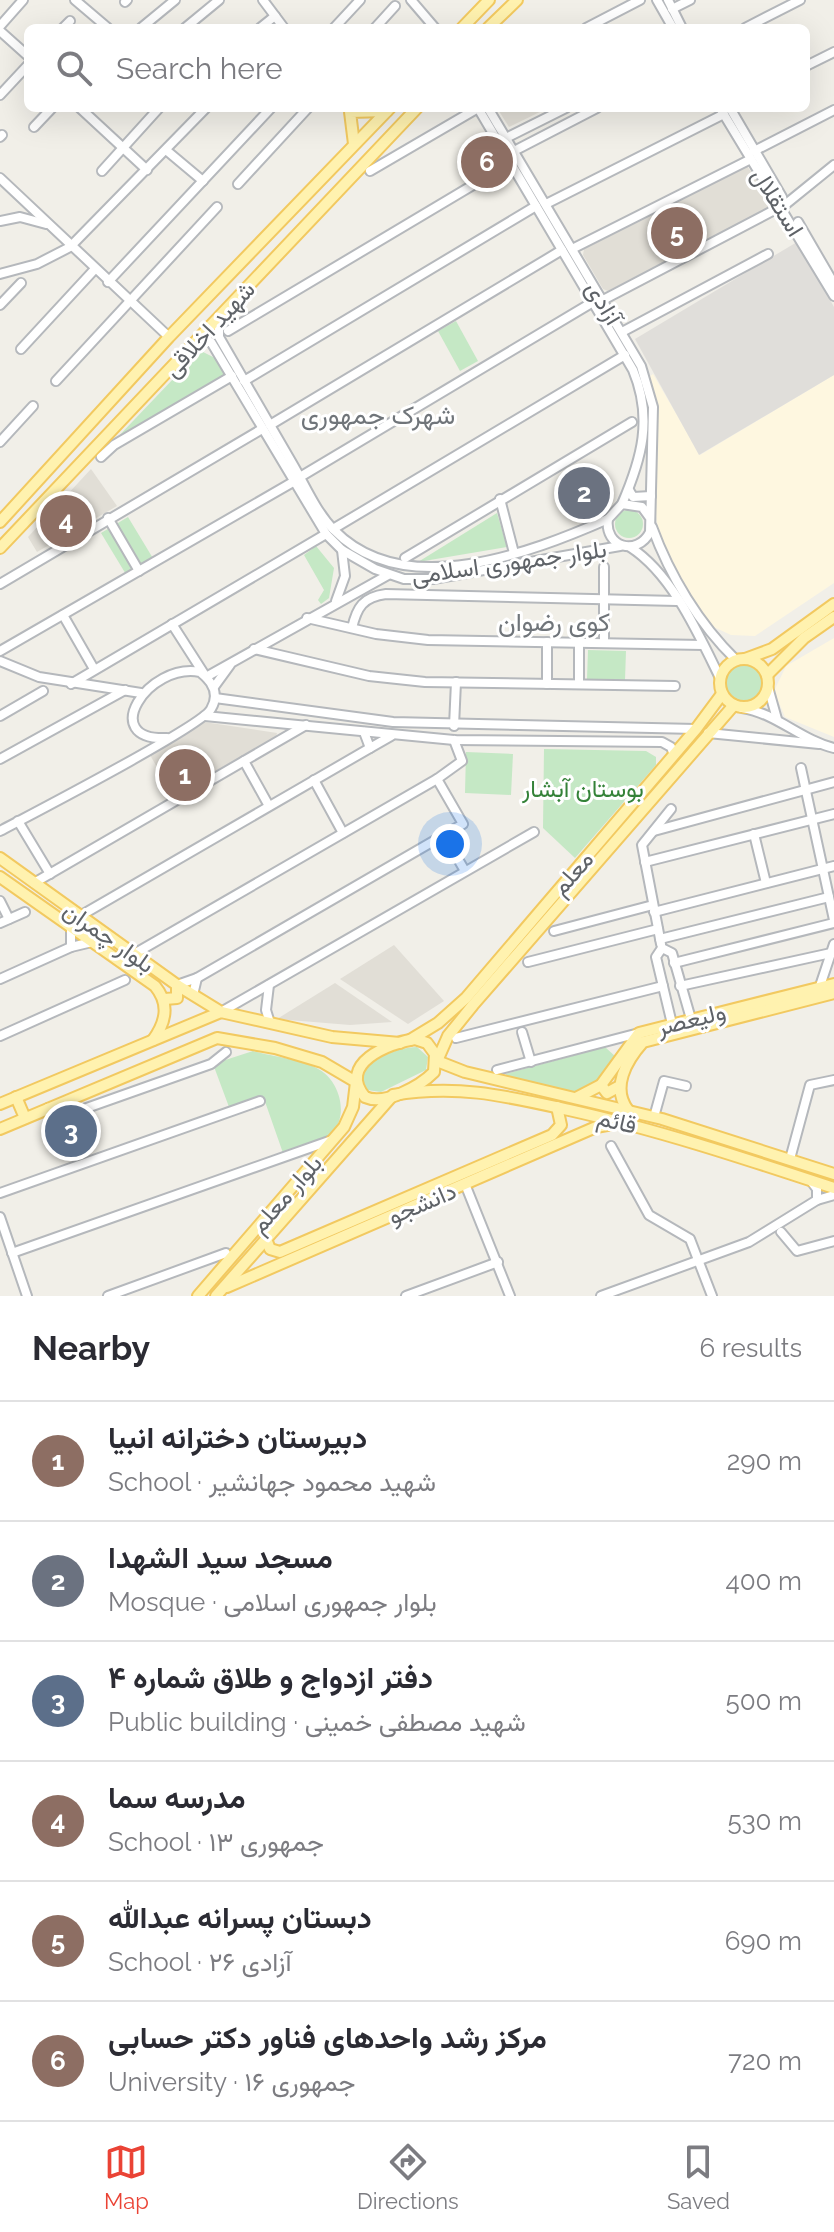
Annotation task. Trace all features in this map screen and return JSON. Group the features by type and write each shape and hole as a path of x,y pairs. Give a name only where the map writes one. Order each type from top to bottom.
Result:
{"main road":[{"path":"466,24 490,0 493,12 504,13"},
{"path":"490,24 517,0"},
{"path":"471,18 482,24"},
{"path":"348,112 354,144"},
{"name":"شهید اخلاقی","path":"0,522 169,337 386,112"},
{"name":"شهید اخلاقی","path":"0,548 96,455 109,434 413,112"},
{"path":"94,421 96,431 109,434"},
{"path":"78,438 89,442 96,455"},
{"path":"834,604 772,649 740,659 720,678 722,694 738,706 762,700 779,661 834,617"},
{"path":"772,649 773,660 779,661"},
{"path":"740,659 758,663 768,681"},
{"name":"معلم","path":"356,1082 363,1062 438,1023 466,998 696,729 722,694"},
{"name":"معلم","path":"393,1095 428,1077 448,1036 473,1005 708,733 738,706"},
{"name":"بلوار چمران","path":"0,858 177,985 221,1012 354,1041 405,1041"},
{"name":"بلوار چمران","path":"0,877 155,986 165,999 161,1028 152,1040"},
{"name":"ولیعصر","path":"576,1098 601,1085 639,1033 834,984"},
{"path":"165,999 177,998 177,985"},
{"name":"ولیعصر","path":"618,1087 643,1042 834,993"},
{"path":"0,1104 221,1012"},
{"path":"0,1129 217,1038 275,1048 322,1062 356,1082"},
{"name":"قائم","path":"405,1041 427,1043 437,1061 465,1072 654,1117 834,1174"},
{"path":"462,1089 459,1082 465,1072"},
{"name":"قائم","path":"356,1082 365,1097 372,1100 393,1095 462,1089 557,1107 624,1122 834,1188"},
{"name":"بلوار معلم","path":"198,1296 347,1121 356,1082"},
{"path":"601,1085 607,1093 618,1087 619,1098 628,1110"},
{"name":"بلوار معلم","path":"219,1293 393,1095"},
{"path":"16,1097 25,1118"},
{"name":"دانشجو","path":"463,1179 552,1135 562,1119 557,1107"},
{"path":"347,1121 357,1123 362,1131"},
{"name":"دانشجو","path":"219,1293 340,1232 463,1179 596,1127 624,1122"},
{"name":"دانشجو","path":"266,1239 270,1249 280,1252 340,1232"}],"street":[{"path":"23,0 0,28 24,52"},
{"path":"75,0 103,24"},
{"path":"146,24 175,0"},
{"path":"190,24 219,0"},
{"path":"263,0 281,24"},
{"path":"338,24 360,0"},
{"path":"411,0 432,24"},
{"path":"594,24 640,0"},
{"path":"657,0 671,24"},
{"path":"668,0 680,24"},
{"path":"672,9 690,0"},
{"path":"753,24 800,0"},
{"path":"379,24 395,6"},
{"path":"265,24 275,16"},
{"path":"810,64 834,52"},
{"path":"0,95 24,69"},
{"path":"0,584 567,250 834,110"},
{"path":"34,127 48,112"},
{"path":"89,112 147,170"},
{"path":"102,171 155,112"},
{"path":"0,274 37,264 70,247 200,112"},
{"path":"108,282 267,112"},
{"path":"238,184 304,112"},
{"path":"370,171 471,112"},
{"name":"آزادی","path":"480,112 510,163 541,205"},
{"name":"آزادی","path":"490,112 598,301 641,388 644,441 622,504"},
{"path":"506,138 558,112"},
{"path":"514,151 589,112"},
{"path":"244,381 541,205 721,112"},
{"name":"استقلال","path":"726,112 829,279 834,296"},
{"path":"516,133 516,143 524,145"},
{"path":"166,150 203,181"},
{"path":"228,331 510,163"},
{"path":"0,651 598,301 784,205 834,165"},
{"path":"0,178 94,270 169,337"},
{"path":"56,381 217,207"},
{"path":"0,221 20,217 47,225"},
{"path":"622,332 768,254"},
{"path":"21,349 94,270"},
{"path":"0,305 21,283"},
{"name":"آزادی","path":"598,301 622,332 641,366 653,407 651,522"},
{"path":"187,353 215,339 229,309"},
{"name":"بلوار جمهوری اسلامی","path":"215,339 244,381 266,427"},
{"name":"بلوار جمهوری اسلامی","path":"215,339 232,376 342,550 388,575 433,579 626,546"},
{"path":"71,684 625,355"},
{"path":"96,455 232,376"},
{"path":"0,442 33,406"},
{"path":"405,558 632,422"},
{"path":"628,490 633,497 651,496"},
{"path":"500,499 514,553"},
{"path":"720,678 677,601 648,559 611,538 608,519 622,504 642,507 651,522 662,554 710,634 740,659"},
{"path":"108,518 139,571"},
{"name":"بلوار جمهوری اسلامی","path":"329,532 379,561 397,566 431,568 514,553 608,519"},
{"path":"626,546 642,543 651,522"},
{"path":"336,601 345,576 342,550"},
{"path":"492,558 494,568"},
{"path":"604,567 604,643"},
{"path":"206,677 336,601 388,575"},
{"path":"352,628 360,604 372,596 677,601"},
{"path":"63,615 94,669"},
{"path":"307,618 428,640 703,645"},
{"path":"0,831 205,716 215,698 214,687 172,624"},
{"path":"547,642 547,684"},
{"path":"579,643 579,684"},
{"path":"254,649 369,676 456,682 675,686"},
{"path":"0,661 39,677 141,693"},
{"path":"214,687 233,662"},
{"path":"167,738 147,736 139,730 133,711 141,693 180,671 200,672 206,677"},
{"path":"768,681 777,720"},
{"path":"454,726 456,682"},
{"path":"0,759 125,690"},
{"path":"0,713 43,691"},
{"path":"215,698 393,722 454,726 696,729"},
{"path":"738,706 758,709 819,744"},
{"path":"205,716 454,740 662,742 671,747 674,755"},
{"path":"34,883 306,725"},
{"path":"364,732 370,748"},
{"path":"708,733 834,748"},
{"path":"80,916 391,736"},
{"path":"134,954 437,779 462,761 454,740"},
{"path":"244,761 269,806"},
{"path":"674,963 834,922 801,768"},
{"path":"177,985 197,978 463,824 437,779"},
{"path":"314,780 343,833"},
{"path":"654,831 834,782"},
{"path":"671,809 642,845 661,943 656,957 672,1024"},
{"path":"645,862 834,814"},
{"path":"18,821 50,874"},
{"path":"221,1012 534,832"},
{"path":"754,834 766,883"},
{"path":"444,835 465,871"},
{"path":"554,931 834,866"},
{"path":"661,943 829,897"},
{"path":"0,901 4,921 25,912"},
{"path":"71,927 71,947"},
{"path":"528,962 658,929"},
{"path":"0,979 71,947 92,942"},
{"path":"661,943 672,953 691,1019"},
{"path":"680,986 833,948"},
{"path":"820,986 833,948"},
{"path":"193,995 197,978"},
{"path":"0,1036 125,980"},
{"path":"269,985 266,1010 270,1023"},
{"path":"456,1038 663,986"},
{"path":"522,1032 531,1062"},
{"path":"497,1070 639,1033"},
{"path":"610,1041 622,1053"},
{"path":"48,1108 64,1116 211,1064 226,1052"},
{"path":"790,1159 810,1085 834,1080"},
{"path":"654,1117 664,1081 686,1086"},
{"path":"0,1193 260,1101"},
{"path":"12,1253 332,1140"},
{"path":"611,1146 649,1215 690,1239 712,1296"},
{"path":"310,1148 316,1152 315,1161"},
{"path":"463,1179 510,1296"},
{"path":"811,1180 817,1189 817,1200"},
{"path":"601,1296 749,1242 817,1200 834,1195"},
{"path":"0,1217 27,1296"},
{"path":"781,1232 797,1251 834,1241"},
{"path":"108,1296 226,1253"},
{"path":"406,1296 498,1262"}],"shaded area":[{"path":"500,112 540,112 509,127"},
{"path":"747,166 773,203 772,206 608,291 603,289 583,255 584,249"},
{"path":"797,242 834,307 834,375 699,455 635,339"},
{"path":"653,374 700,455 834,375 834,583 755,636 731,635 707,624 662,549 656,516 657,411 649,377"},
{"path":"91,469 117,506 37,552 28,537"},
{"path":"834,638 834,737 785,717 774,691 786,666"},
{"path":"204,722 277,733 276,737 173,795 150,755"},
{"path":"394,945 444,1001 408,1024 340,979"},
{"path":"335,983 392,1022 350,1025 277,1019"}],"green space":[{"path":"456,321 478,361 460,371 438,331"},
{"path":"203,352 215,358 228,378 113,442 196,355"},
{"path":"629,510 639,514 643,524 639,534 629,538 619,534 615,524 619,514"},
{"path":"497,513 507,547 418,562"},
{"path":"128,517 154,560 127,576 101,533"},
{"path":"316,546 334,568 329,598 321,604 318,600 324,590 304,555"},
{"path":"588,650 626,651 625,680 587,679"},
{"path":"744,663 758,669 764,683 758,697 744,703 730,697 724,683 730,669"},
{"name":"بوستان آبشار","path":"544,749 646,751 656,757 656,765 575,858 543,828"},
{"path":"466,752 513,754 511,795 465,793"},
{"path":"417,1047 428,1057 426,1070 381,1092 367,1090 362,1079 370,1065 392,1052"},
{"path":"605,1047 616,1057 599,1082 583,1092 548,1091 505,1074"},
{"path":"253,1051 305,1063 327,1076 337,1091 341,1110 340,1119 330,1135 283,1153 263,1096 229,1107 213,1064"}],"place":[{"name":"مرکز رشد واحدهای فناور دکتر حسابی","path":"487,162"},
{"name":"دبستان پسرانه عبدالله","path":"677,233"},
{"name":"مسجد سید الشهدا","path":"584,493"},
{"name":"مدرسه سما","path":"66,521"},
{"name":"دبیرستان دخترانه انبیا","path":"185,775"},
{"name":"دفتر ازدواج و طلاق شماره ۴","path":"71,1131"}],"district":[{"name":"شهرک جمهوری","path":"378,415"},
{"name":"کوی رضوان","path":"554,622"}]}
